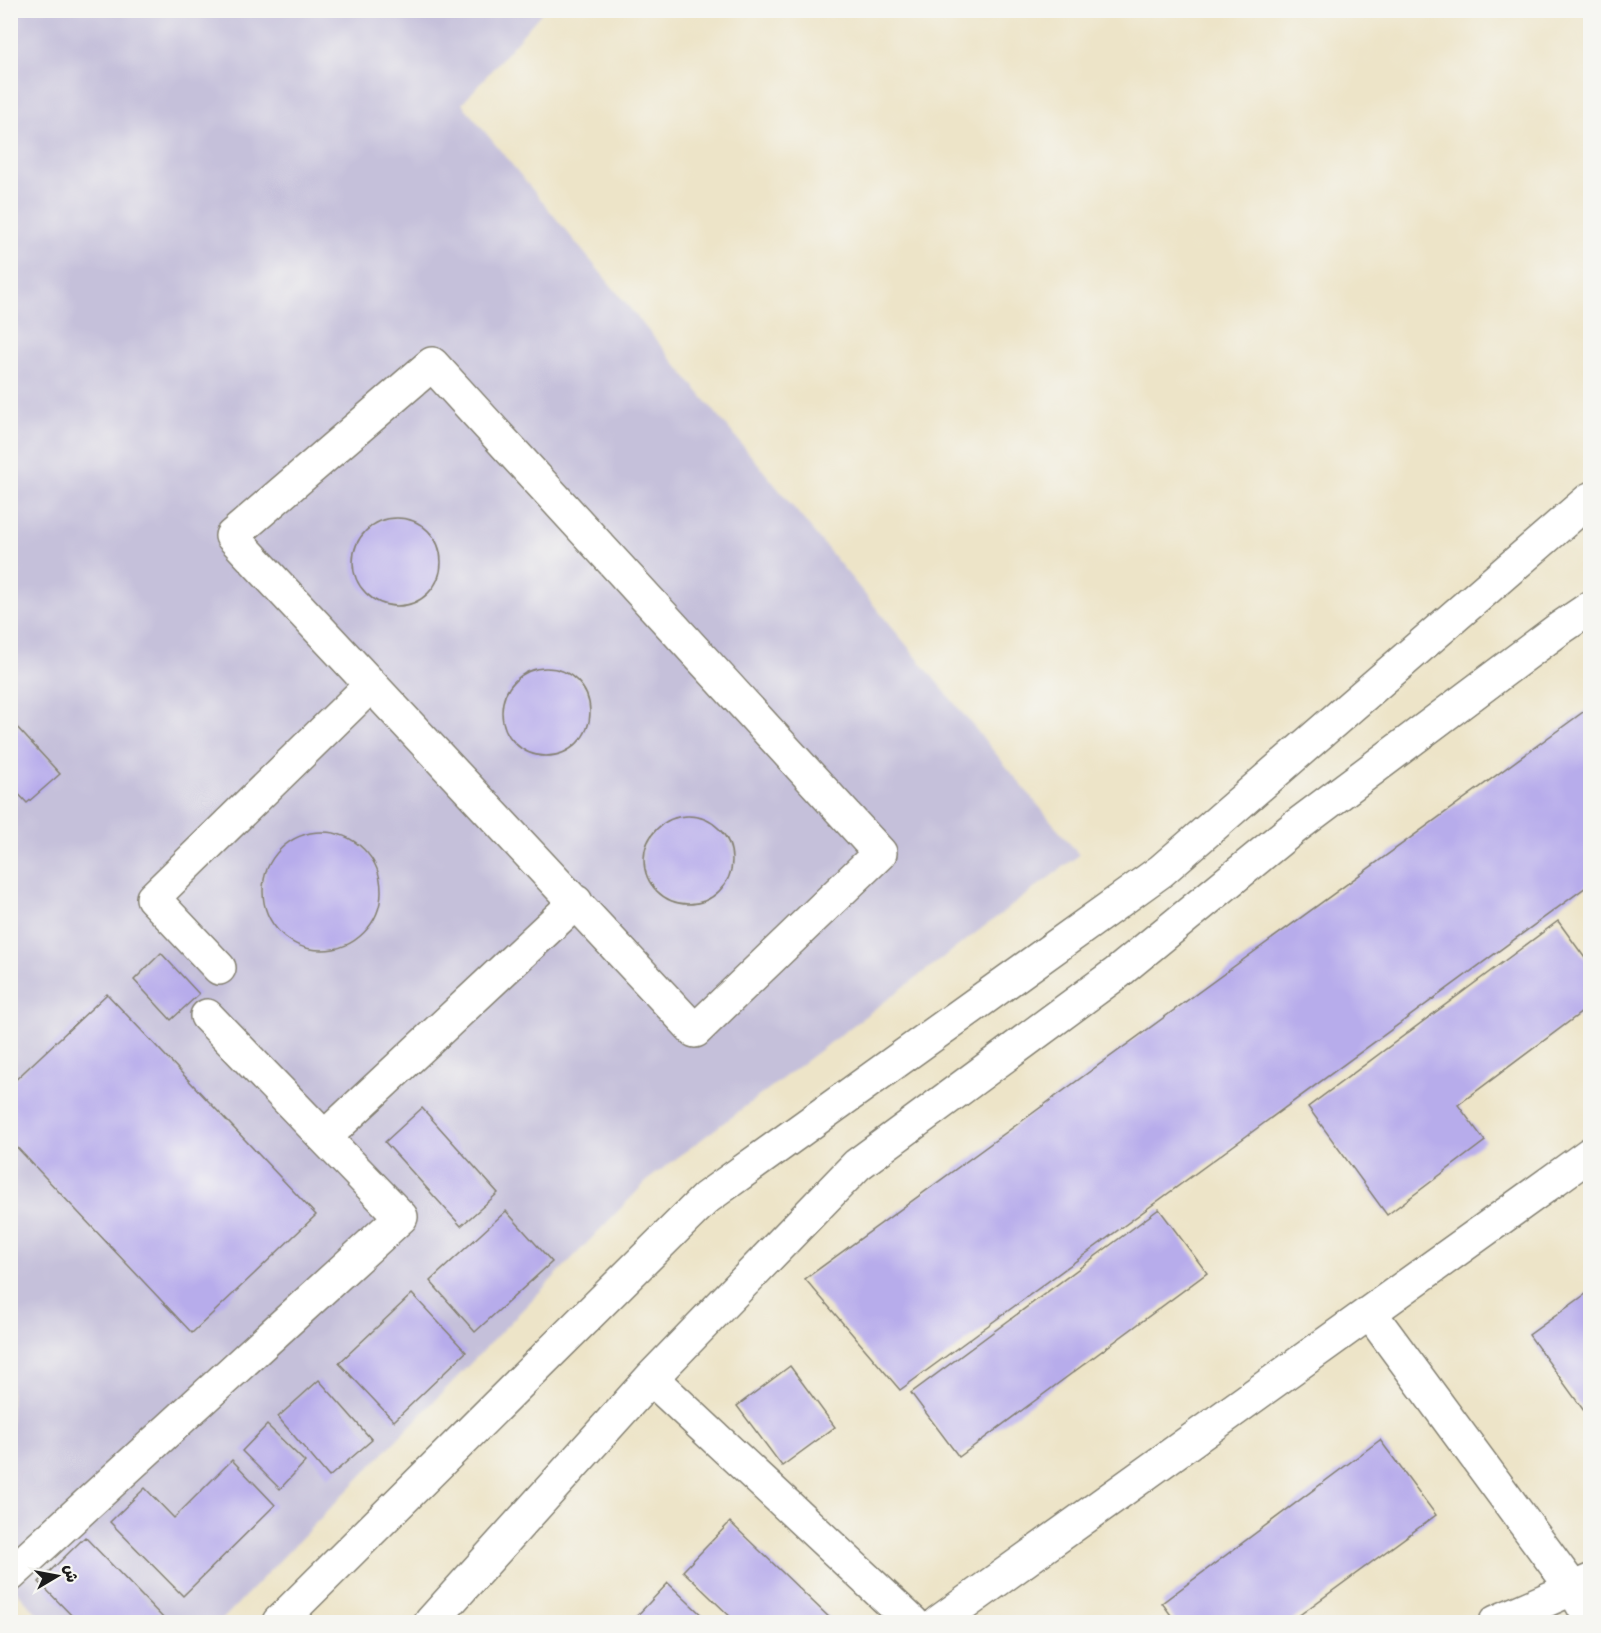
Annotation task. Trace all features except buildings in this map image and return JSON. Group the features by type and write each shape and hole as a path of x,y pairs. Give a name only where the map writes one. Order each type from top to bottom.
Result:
{"street":[{"path":"432,364 880,853 695,1030 371,685 232,536 432,364"},
{"path":"279,1623 706,1198 1161,872 1590,499"},
{"path":"431,1623 651,1378 857,1165 1117,973 1295,827 1590,608"},
{"path":"219,968 153,898 371,685"},
{"path":"325,1137 576,902"},
{"path":"10,1575 401,1217 207,1016"},
{"path":"939,1623 1590,1154"},
{"path":"1370,1313 1582,1586 1590,1618"},
{"path":"651,1378 912,1623"},
{"path":"1496,1623 1582,1586"}],"shaded area":[{"path":"15,10 543,11 462,104 1079,855 649,1179 220,1622 45,1622 11,1585 11,15"}]}
